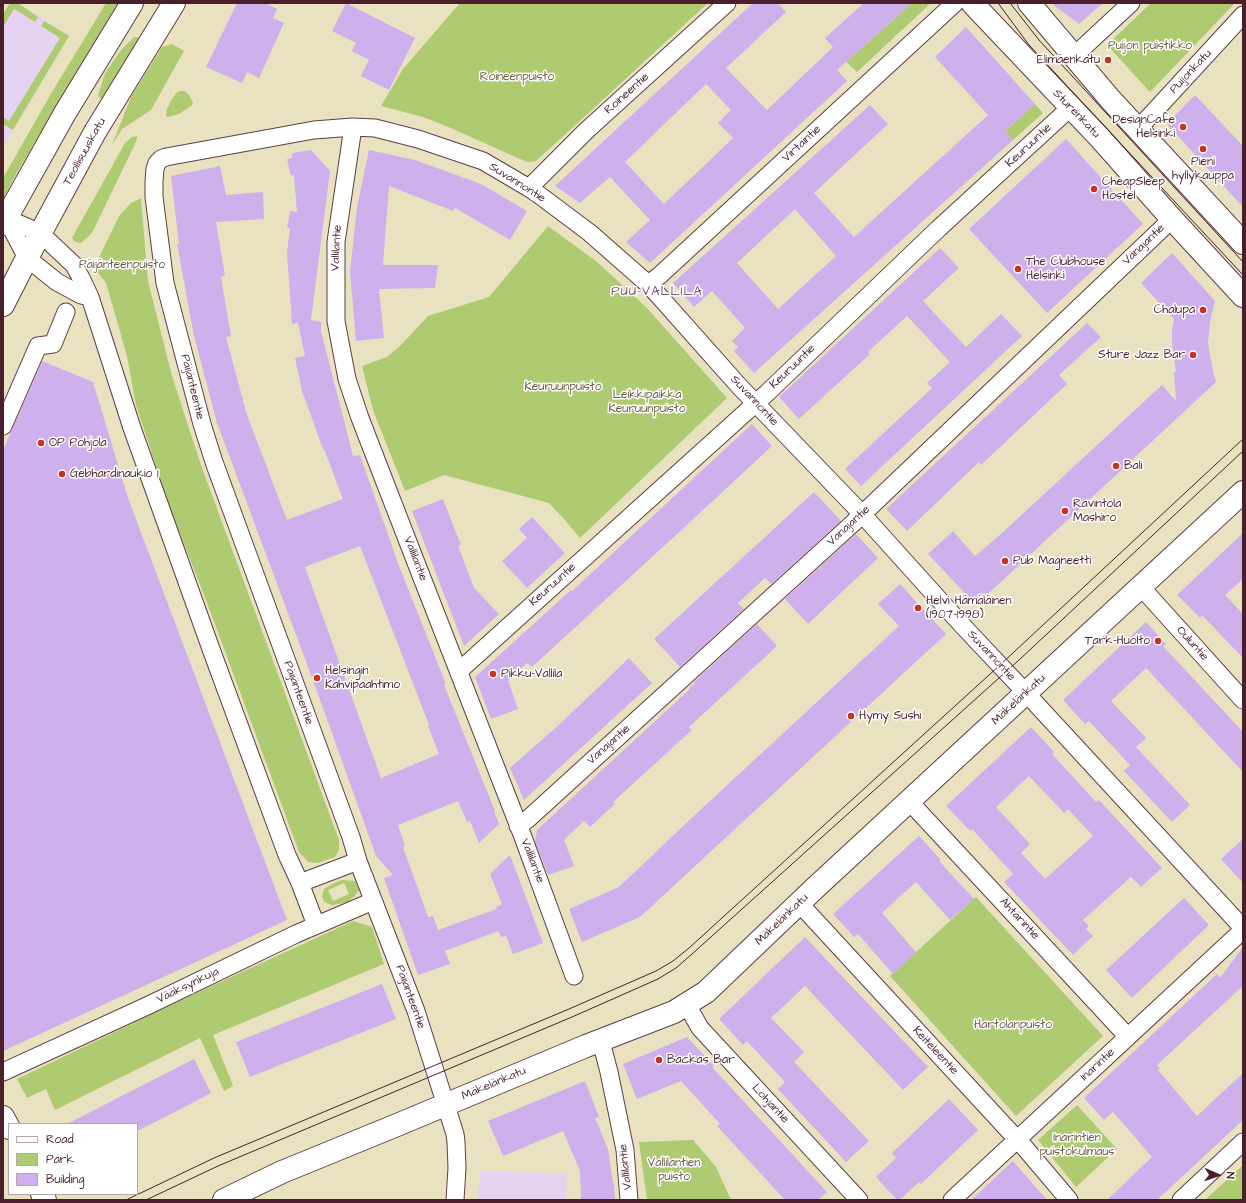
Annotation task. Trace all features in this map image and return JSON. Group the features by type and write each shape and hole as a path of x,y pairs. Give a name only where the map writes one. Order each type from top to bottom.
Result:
{"main road":[{"path":"5,221 65,113 132,3"},
{"name":"Teollisuuskatu","path":"3,305 95,132 174,3"},
{"name":"Sturenkatu","path":"972,3 1105,144 1243,296"},
{"path":"1029,3 1110,99 1243,243"},
{"name":"Mäkelänkatu","path":"224,1200 295,1166 674,1012 706,992 909,801 1243,492"}],"street":[{"name":"Roineentie","path":"529,188 587,130 727,3"},
{"name":"Virtaintie","path":"648,284 955,3"},
{"path":"1074,56 1131,3"},
{"name":"Puijonkatu","path":"1138,128 1243,15"},
{"name":"Keuruuntie","path":"459,671 756,402 938,229 1070,108"},
{"name":"Suvannontie","path":"154,181 157,163 166,156 314,130 353,127 375,128 418,138 483,161 529,188 590,233 648,284 756,402 862,514 962,625 1243,929"},
{"name":"Vallilantie","path":"353,127 336,242 336,321 347,379 403,530 459,671 574,976"},
{"name":"Päijänteentie","path":"154,181 154,197 166,283 202,424 358,861 416,1011 446,1104 456,1142 457,1168 455,1200"},
{"name":"Vanajantie","path":"518,826 528,819 862,514 1172,219"},
{"path":"5,221 40,233 74,265 90,297 134,435 287,855 300,883 316,925"},
{"path":"5,221 27,258 57,282 81,295 90,297"},
{"path":"3,426 38,346 53,344 66,312"},
{"name":"Ouluntie","path":"1141,587 1243,700"},
{"name":"Ähtärintie","path":"909,801 1128,1037"},
{"path":"300,883 358,861"},
{"name":"Vääksynkuja","path":"3,1072 316,925 373,901"},
{"name":"Keiteleentie","path":"799,904 1017,1140 1069,1200"},
{"name":"Inarintie","path":"952,1200 1243,929"},
{"name":"Lohjantie","path":"687,1005 700,1028 859,1200"},
{"name":"Vallilantie","path":"601,1041 625,1150 630,1200"},
{"path":"1181,1200 1243,1142"}],"shaded area":[{"path":"10,3 18,3 69,36 3,147 3,14"},
{"path":"480,1171 567,1174 566,1200 478,1200"}],"green space":[{"path":"10,3 18,3 38,17 35,22 14,9 3,27 3,14"},
{"path":"106,3 119,3 16,174 3,199 3,178 52,92"},
{"name":"Roineenpuisto","path":"460,3 708,3 536,161 527,162 423,117 381,106 403,69"},
{"path":"912,3 931,3 857,72 846,62"},
{"name":"Puijon puistikko","path":"1151,3 1235,3 1150,92 1107,45"},
{"path":"44,21 69,36 13,130 3,124 3,117 9,121 60,38 41,26"},
{"path":"134,37 139,39 138,42 103,99 100,98 98,96 105,73 121,50"},
{"path":"172,44 184,51 151,110 122,129 112,145 131,97 162,47"},
{"path":"185,91 193,103 179,114 167,117 167,109 172,99 177,92"},
{"path":"1035,104 1043,113 1013,140 1005,131"},
{"path":"137,136 133,148 92,233 81,243 75,242 72,238 125,143 132,137"},
{"name":"Päijänteenpuisto","path":"141,198 148,281 172,376 201,465 339,840 339,850 335,857 318,863 308,862 299,852 206,600 169,506 136,405 127,356 106,283 94,268 119,216 131,203"},
{"name":"Keuruunpuisto","path":"548,226 596,261 647,308 727,398 580,538 549,503 444,475 405,491 373,410 362,366 387,357 400,346 428,316 489,297"},
{"path":"342,880 355,881 359,890 354,897 347,902 332,905 324,902 322,896 324,889","holes":["344,883 349,894 333,901 328,890"]},
{"name":"Hartolanpuisto","path":"976,897 1103,1036 1016,1116 890,976"},
{"path":"353,921 372,927 384,964 213,1035 233,1086 224,1091 200,1038 55,1110 46,1089 27,1098 17,1079 192,995"},
{"name":"Inarintien puistokulmaus","path":"1077,1105 1117,1149 1076,1187 1038,1140"},
{"name":"Vallilantien puisto","path":"693,1140 716,1167 731,1200 647,1200 639,1142"},
{"path":"1243,1165 1243,1200 1205,1200"}],"building":[{"path":"237,3 266,3 277,9 273,18 284,23 259,78 247,72 242,83 206,67"},
{"path":"346,3 415,38 389,90 361,76 369,60 352,51 356,43 332,31"},
{"path":"753,3 778,3 786,12 726,68 767,110 833,47 825,38 864,3 912,3 837,70 847,81 650,263 626,242 650,220 610,177 580,203 555,186","holes":["706,84 731,110 718,123 733,138 664,204 625,162"]},
{"path":"1051,3 1103,3 1079,24"},
{"path":"966,27 1035,104 1005,131 1013,140 754,373 734,351 738,347 732,341 745,328 712,291 694,307 673,283 870,105 888,124 814,193 854,237 988,115 935,57","holes":["795,209 836,256 778,309 737,263"]},
{"path":"1195,95 1243,146 1243,207 1167,124"},
{"path":"1066,139 1143,224 1047,313 969,229"},
{"path":"311,150 330,171 311,320 321,322 321,331 353,456 360,455 399,566 499,824 479,843 470,821 467,822 458,801 398,825 405,846 403,847 428,917 433,916 438,930 497,909 496,907 502,904 490,874 510,855 543,943 513,954 506,936 501,937 498,931 445,951 450,964 418,975 384,878 393,875 376,856 314,683 217,423 194,336 177,244 179,244 171,176 220,166 226,195 263,192 264,219 216,222 225,276 221,277 231,336 226,337 247,415 287,520 343,499 302,391 295,358 305,356 298,323 292,324 287,252 290,228 287,228 290,211 297,212 294,175 291,176 287,159 292,158 292,153","holes":["360,546 429,725 428,726 439,754 381,778 305,567"]},
{"path":"369,150 415,160 481,184 527,211 510,240 455,208 453,211 389,186 383,265 438,265 435,288 379,289 384,338 356,341 350,272 357,207"},
{"path":"940,248 959,268 923,301 966,347 1001,314 1022,336 861,486 845,469 932,388 927,383 950,362 907,316 868,352 870,354 799,419 779,397"},
{"path":"1172,253 1215,301 1210,322 1208,343 1216,382 976,605 928,554 953,531 975,556 1002,533 1162,385 1176,401 1174,373 1176,371 1172,345 1174,319 1141,283"},
{"path":"1087,323 1101,337 1059,375 1067,384 981,465 979,462 907,531 886,509"},
{"path":"42,361 93,382 128,498 287,920 3,1051 3,450"},
{"path":"752,424 772,446 532,667 527,663 508,680 518,709 491,719 475,677 571,590 572,591"},
{"path":"814,492 841,521 771,584 765,578 738,603 744,609 680,667 654,639"},
{"path":"443,499 461,545 458,546 474,588 499,614 464,646 412,511"},
{"path":"532,517 565,553 527,588 502,561 527,538 519,529"},
{"path":"1243,533 1243,579 1225,595 1243,614 1243,658 1202,615 1200,618 1177,595"},
{"path":"856,534 878,558 808,624 785,599"},
{"path":"900,584 946,634 640,917 582,942 569,909 619,887 899,626 878,604"},
{"path":"1146,622 1166,644 1163,646 1243,732 1243,772 1146,668 1111,701 1146,738 1136,747 1190,805 1172,822 1124,771 1130,765 1089,721 1085,724 1063,700"},
{"path":"757,624 777,646 689,727 692,730 613,802 615,804 590,827 584,821 564,840 574,866 548,875 535,842 537,830 690,689 689,688 695,683 694,682"},
{"path":"629,658 652,683 524,800 510,768 562,722"},
{"path":"1031,727 1054,752 1052,754 1096,802 1099,800 1162,868 1141,887 1131,877 1083,920 1089,926 1086,929 1093,936 1073,955 1004,882 1013,874 972,829 970,831 946,806","holes":["1029,776 1064,813 1068,809 1093,836 1045,879 1021,853 1030,844 996,807"]},
{"path":"919,836 941,860 939,861 974,899 950,920 916,882 882,913 916,952 893,974 858,934 854,937 833,914"},
{"path":"1243,839 1243,883 1221,859"},
{"path":"1184,898 1209,925 1132,998 1106,970"},
{"path":"805,937 928,1067 903,1090 805,986 771,1018 804,1052 794,1062 869,1141 846,1162 778,1089 785,1082 747,1041 743,1045 719,1019"},
{"path":"1243,947 1243,986 1157,1065 1160,1068 1158,1070 1197,1116 1243,1073 1243,1120 1157,1200 1107,1200 1152,1157 1113,1112 1104,1120 1084,1098 1217,974 1220,978"},
{"path":"382,984 396,1019 250,1077 236,1042"},
{"path":"687,1037 714,1066 712,1067 827,1192 818,1200 785,1200 717,1126 720,1124 681,1081 637,1099 623,1064"},
{"path":"194,1059 211,1093 138,1130 138,1123 69,1123"},
{"path":"585,1081 599,1117 595,1118 608,1149 614,1183 615,1200 581,1200 580,1171 563,1131 503,1156 488,1121"},
{"path":"949,1099 978,1130 921,1184 919,1182 900,1200 897,1200 876,1177 896,1158 892,1153"},
{"path":"1013,1161 1047,1200 971,1200"}],"tram line":[{"path":"998,3 1029,45 1243,275"},
{"path":"1010,3 1039,40 1243,262"},
{"path":"138,1194 214,1158 569,1009 656,971 673,961 1000,665 1243,439"},
{"path":"146,1200 218,1166 572,1017 658,979 676,968 1019,660 1243,451"},
{"path":"126,1200 136,1195"}],"place":[{"name":"Elimäenkatu","path":"1108,60"},
{"name":"DesignCafe Helsinki","path":"1183,127"},
{"name":"Pieni hyllykauppa","path":"1203,149"},
{"name":"CheapSleep Hostel","path":"1094,189"},
{"name":"The Clubhouse Helsinki","path":"1018,269"},
{"name":"Chalupa","path":"1203,310"},
{"name":"Sture Jazz Bar","path":"1193,355"},
{"name":"OP Pohjola","path":"41,443"},
{"name":"Bali","path":"1116,466"},
{"name":"Gebhardinaukio 1","path":"62,474"},
{"name":"Ravintola Mashiro","path":"1065,511"},
{"name":"Pub Magneetti","path":"1005,561"},
{"name":"Helvi Hämäläinen (1907–1998)","path":"918,608"},
{"name":"Tark-Huolto","path":"1158,641"},
{"name":"Pikku-Vallila","path":"493,674"},
{"name":"Helsingin Kahvipaahtimo","path":"317,678"},
{"name":"Hymy Sushi","path":"851,716"},
{"name":"Backas Bar","path":"659,1060"}],"district":[{"name":"PUU-VALLILA","path":"657,292"}],"park label":[{"name":"Leikkipaikka Keuruunpuisto","path":"647,402"}]}
